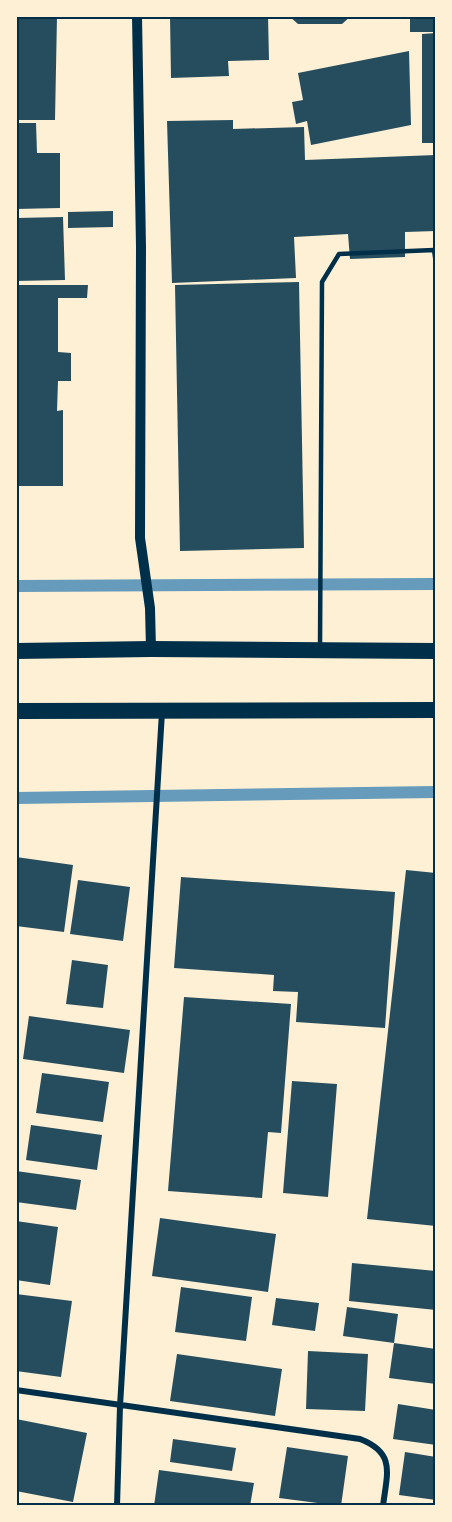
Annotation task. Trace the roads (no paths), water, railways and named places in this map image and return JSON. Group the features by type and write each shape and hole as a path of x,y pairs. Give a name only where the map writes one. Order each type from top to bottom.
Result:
{"highway":[{"path":"16,651 151,649 435,651"},
{"path":"16,711 435,710"}],"street":[{"path":"137,16 141,246 140,538 150,608 151,649"},
{"path":"117,1506 120,1406 162,710"},
{"path":"16,1390 360,1439 380,1449 386,1459 383,1506"}],"lane":[{"path":"320,650 322,282 339,254 434,250 435,264"}],"waterway":[{"path":"16,586 436,584"},
{"path":"16,798 436,792"}]}
